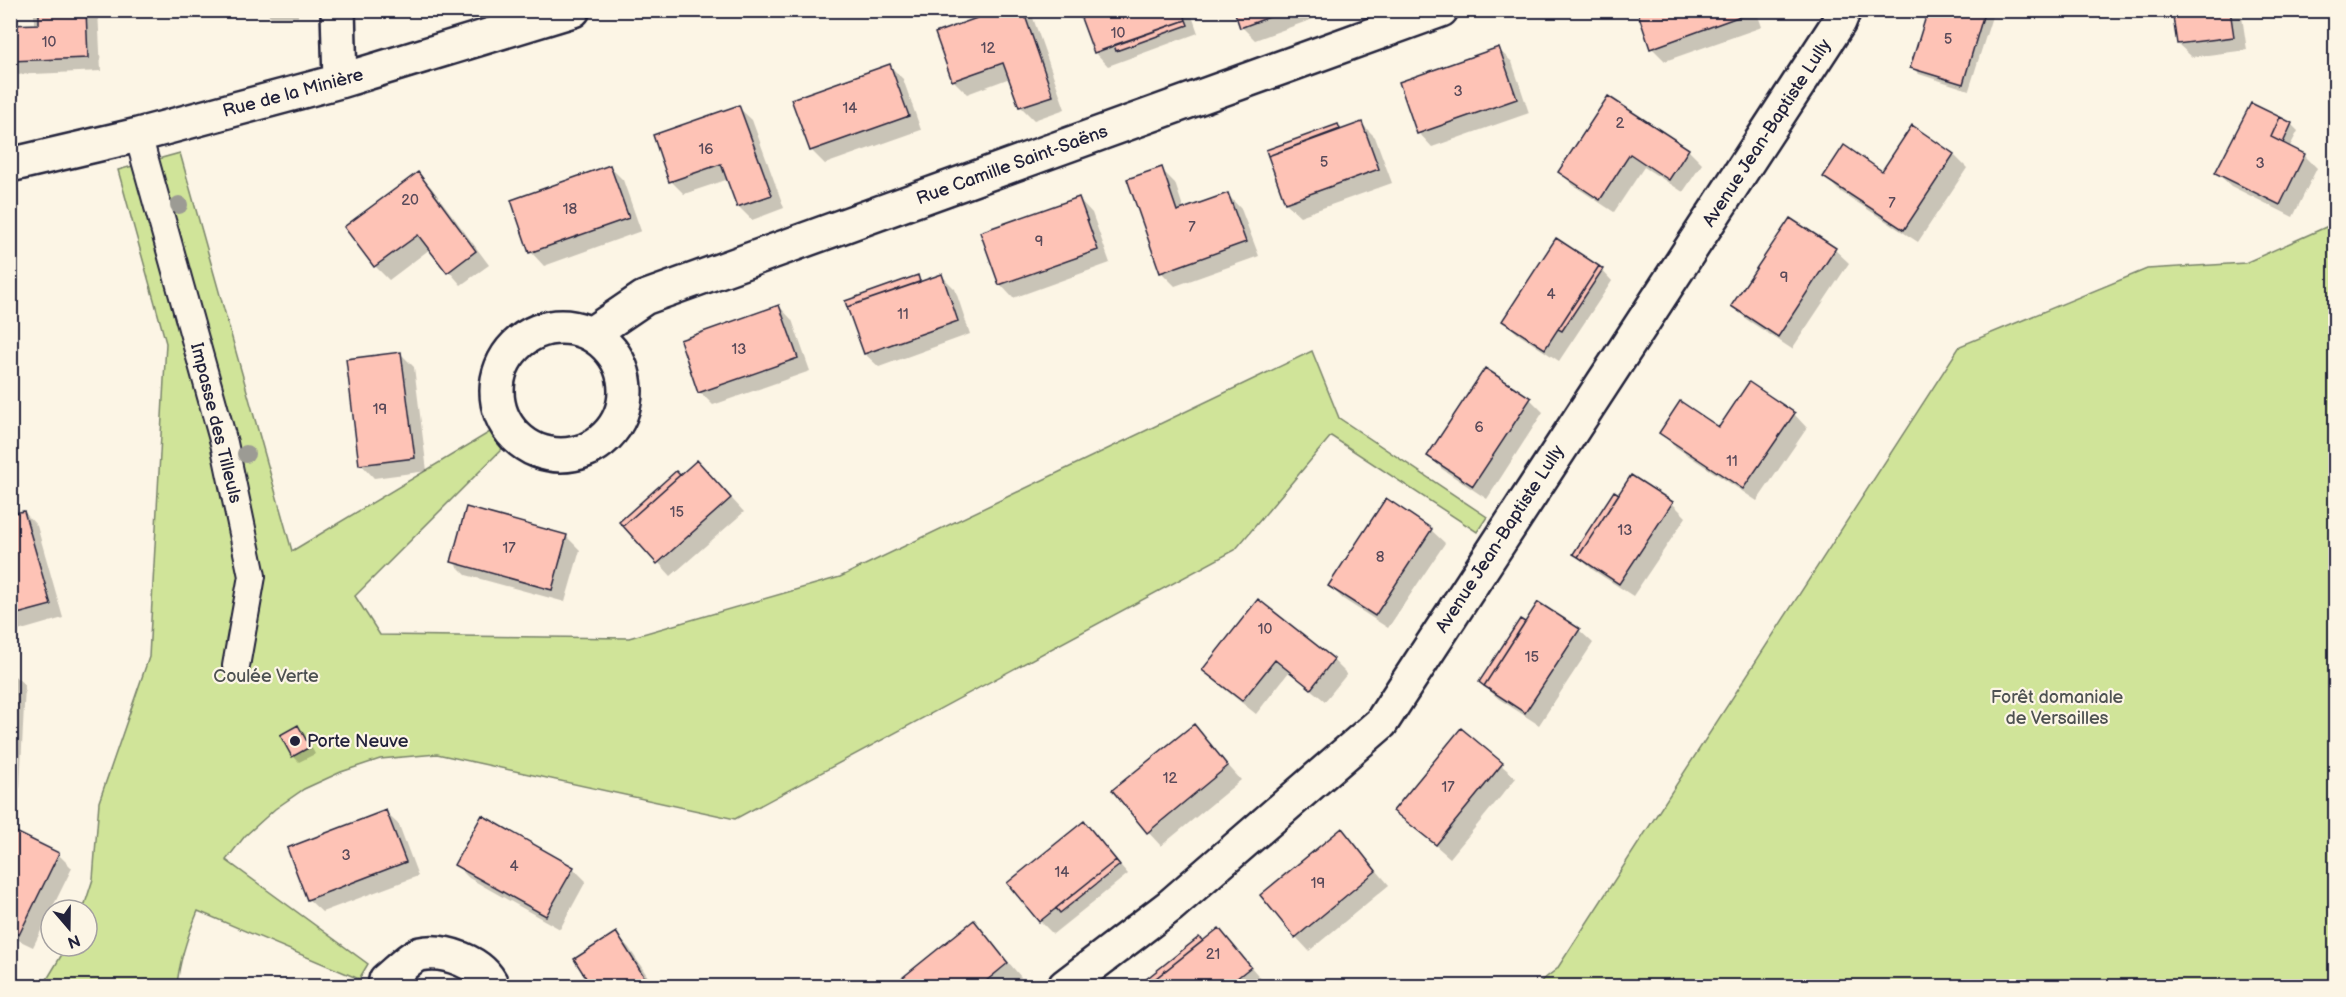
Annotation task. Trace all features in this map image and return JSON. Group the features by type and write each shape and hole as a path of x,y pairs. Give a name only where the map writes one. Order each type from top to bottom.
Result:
{"street":[{"path":"338,10 340,81"},
{"name":"Rue de la Minière","path":"10,165 138,135 340,81 573,10"},
{"name":"Rue Camille Saint-Saëns","path":"591,334 644,298 1441,10"},
{"name":"Avenue Jean-Baptiste Lully","path":"1065,987 1170,906 1381,723 1839,22 1844,10"},
{"path":"385,987 386,980 417,954 450,953 487,975 492,987"}],"lane":[{"name":"Impasse des Tilleuls","path":"138,135 224,443 252,576 236,666"}],"green space":[{"name":"Coulée Verte","path":"180,153 292,551 490,432 502,449 355,596 380,635 629,638 840,577 1312,351 1339,418 1487,517 1477,532 1331,436 1235,550 735,819 437,754 380,759 341,772 304,789 275,809 245,836 226,860 368,964 359,979 198,911 184,948 177,986 43,986 60,958 99,958 99,898 87,898 93,879 99,802 149,657 166,343 118,170"},
{"name":"Forêt domaniale de Versailles","path":"2335,223 2335,986 1535,986 1557,969 1960,346 2147,269 2245,263"}],"building":[{"path":"39,10 86,10 88,58 10,61 10,25 39,24"},
{"path":"999,10 1023,10 1053,96 1019,107 1003,63 952,81 935,33"},
{"path":"1078,10 1183,10 1186,20 1094,53"},
{"path":"1234,10 1288,10 1240,28"},
{"path":"1637,10 1748,10 1749,13 1650,49"},
{"path":"1928,10 1985,10 1963,84 1910,68"},
{"path":"2172,10 2230,10 2234,37 2177,44"},
{"path":"1186,20 1188,25 1116,51 1114,45"},
{"path":"1499,47 1517,99 1417,134 1399,82"},
{"path":"890,64 909,116 810,151 791,99"},
{"path":"1608,96 1689,149 1669,180 1630,154 1600,200 1558,172"},
{"path":"2251,103 2280,117 2271,137 2305,154 2280,205 2215,173"},
{"path":"739,105 772,195 737,207 721,164 669,182 653,135"},
{"path":"2280,117 2292,123 2283,143 2271,137"},
{"path":"1362,122 1379,169 1285,203 1268,156"},
{"path":"1338,124 1340,129 1268,156 1266,150"},
{"path":"1912,125 1954,154 1904,230 1823,177 1844,145 1882,171"},
{"path":"610,165 629,218 529,253 511,200"},
{"path":"1162,167 1177,211 1228,193 1246,242 1160,273 1127,179"},
{"path":"418,172 476,251 447,273 418,235 374,267 344,227"},
{"path":"1079,197 1098,250 999,285 980,232"},
{"path":"1790,218 1836,248 1778,337 1731,306"},
{"path":"1556,238 1599,266 1545,349 1502,321"},
{"path":"1599,266 1603,269 1562,331 1558,329"},
{"path":"942,274 958,321 864,354 847,307"},
{"path":"918,275 920,282 847,307 845,301"},
{"path":"779,305 798,358 698,393 680,340"},
{"path":"401,352 415,458 359,465 346,359"},
{"path":"1485,368 1531,398 1473,486 1427,456"},
{"path":"1749,382 1795,413 1743,489 1659,433 1680,401 1719,427"},
{"path":"697,460 731,498 657,564 623,526"},
{"path":"676,471 680,475 623,526 619,522"},
{"path":"1631,475 1673,502 1619,584 1578,557"},
{"path":"1614,491 1619,494 1578,557 1573,554"},
{"path":"1386,498 1432,529 1375,616 1328,586"},
{"path":"466,507 567,535 552,590 451,562"},
{"path":"24,511 51,605 10,616 10,514"},
{"path":"1258,599 1334,659 1311,689 1275,660 1242,701 1202,670"},
{"path":"1538,602 1580,629 1525,713 1484,686"},
{"path":"1520,619 1525,622 1484,686 1479,682"},
{"path":"1194,724 1228,766 1147,833 1112,790"},
{"name":"Porte Neuve","path":"298,725 310,747 292,757 280,735"},
{"path":"1461,728 1503,763 1436,845 1393,811"},
{"path":"386,810 406,862 307,900 287,848"},
{"path":"482,815 574,867 546,916 454,865"},
{"path":"1084,821 1116,860 1039,922 1007,883"},
{"path":"1342,828 1376,871 1295,938 1260,895"},
{"path":"14,831 59,853 19,935 10,930 10,838"},
{"path":"1116,860 1120,865 1060,913 1056,908"},
{"path":"974,920 1008,963 980,986 892,986"},
{"path":"1219,928 1251,967 1227,986 1146,986"},
{"path":"616,932 650,986 591,986 574,959"},
{"path":"1199,937 1203,941 1146,986 1141,986 1140,984"}],"place":[{"name":"Porte Neuve","path":"295,741"}]}
